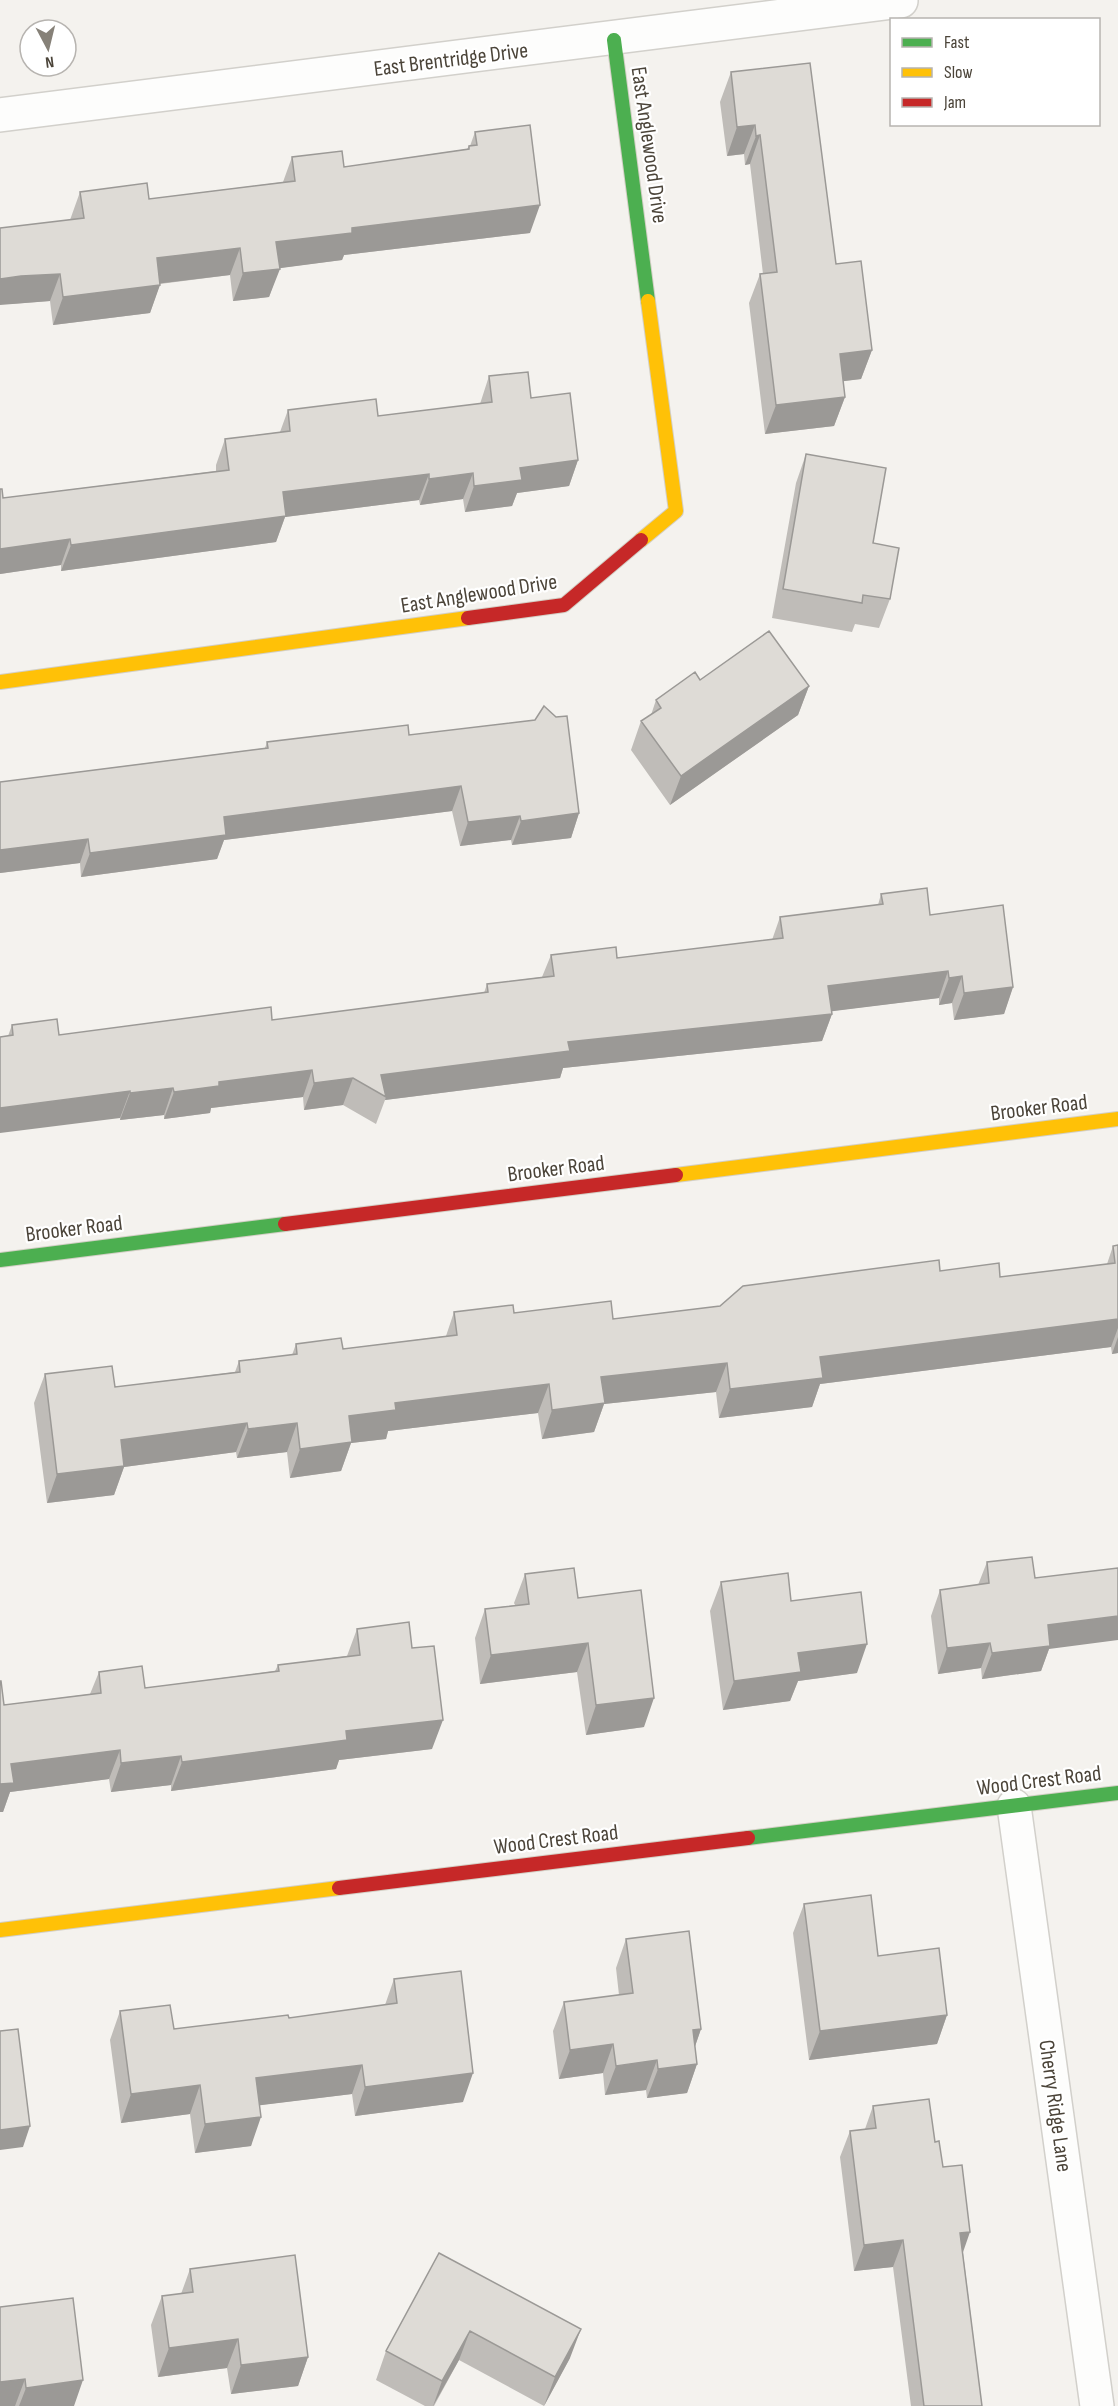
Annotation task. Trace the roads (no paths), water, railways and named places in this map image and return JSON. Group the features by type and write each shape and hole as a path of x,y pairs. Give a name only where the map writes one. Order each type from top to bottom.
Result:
{"street":[{"name":"East Brentridge Drive","path":"0,115 614,40 901,1"},
{"name":"East Anglewood Drive","path":"0,682 564,605 676,511 614,40"},
{"name":"Brooker Road","path":"0,1260 1118,1119"},
{"name":"Wood Crest Road","path":"0,1929 1118,1793"},
{"name":"Cherry Ridge Lane","path":"1014,1806 1097,2406"}]}
